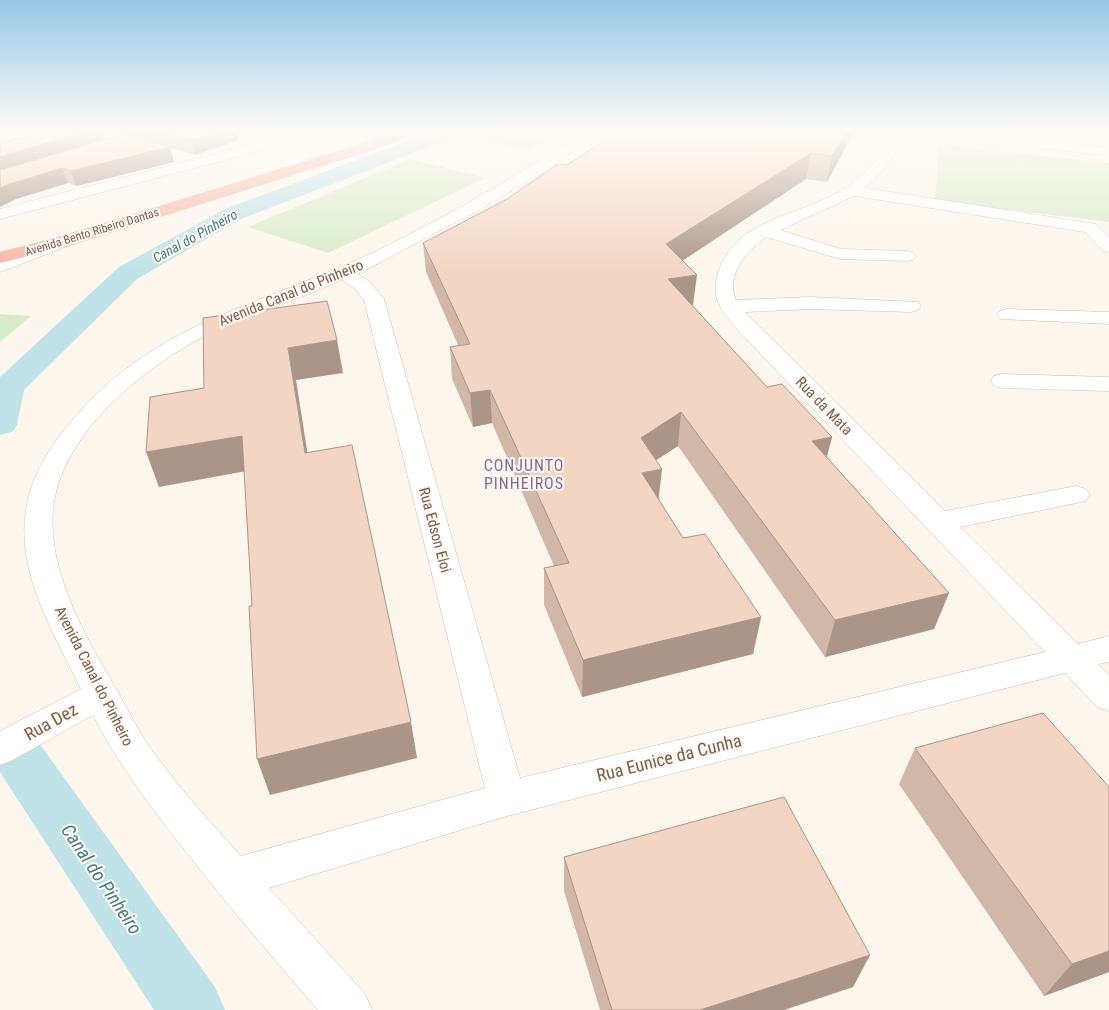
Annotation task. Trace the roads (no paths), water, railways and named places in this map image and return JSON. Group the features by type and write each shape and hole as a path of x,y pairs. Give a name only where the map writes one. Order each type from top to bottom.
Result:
{"highway":[{"name":"Avenida Bento Ribeiro Dantas","path":"0,258 59,243 270,177"}],"street":[{"path":"0,214 144,177"},
{"name":"Avenida Canal do Pinheiro","path":"349,1010 232,878 158,788 133,752 59,612 44,561 39,517 47,479 68,443 92,411 126,378 161,353 200,330 239,312 344,273 436,229 526,177"},
{"name":"Rua da Mata","path":"866,177 852,191 754,236 740,248 728,265 725,297 766,347 1109,697"},
{"path":"852,191 1109,230"},
{"path":"1090,228 1109,247"},
{"path":"766,230 840,254 907,256"},
{"path":"0,266 59,243"},
{"name":"Rua Edson Eloi","path":"344,273 363,286 374,298 507,799"},
{"path":"731,306 811,303 911,306"},
{"path":"1007,315 1109,318"},
{"path":"1002,381 1109,384"},
{"path":"938,522 1076,495"},
{"name":"Rua Eunice da Cunha","path":"232,878 507,799 1109,649"},
{"name":"Rua Dez","path":"0,749 101,694"}],"waterway":[{"name":"Canal do Pinheiro","path":"0,425 8,387 128,273 233,214 331,177"},
{"name":"Canal do Pinheiro","path":"13,748 192,1010"}],"district":[{"name":"CONJUNTO PINHEIROS","path":"524,474"}]}
